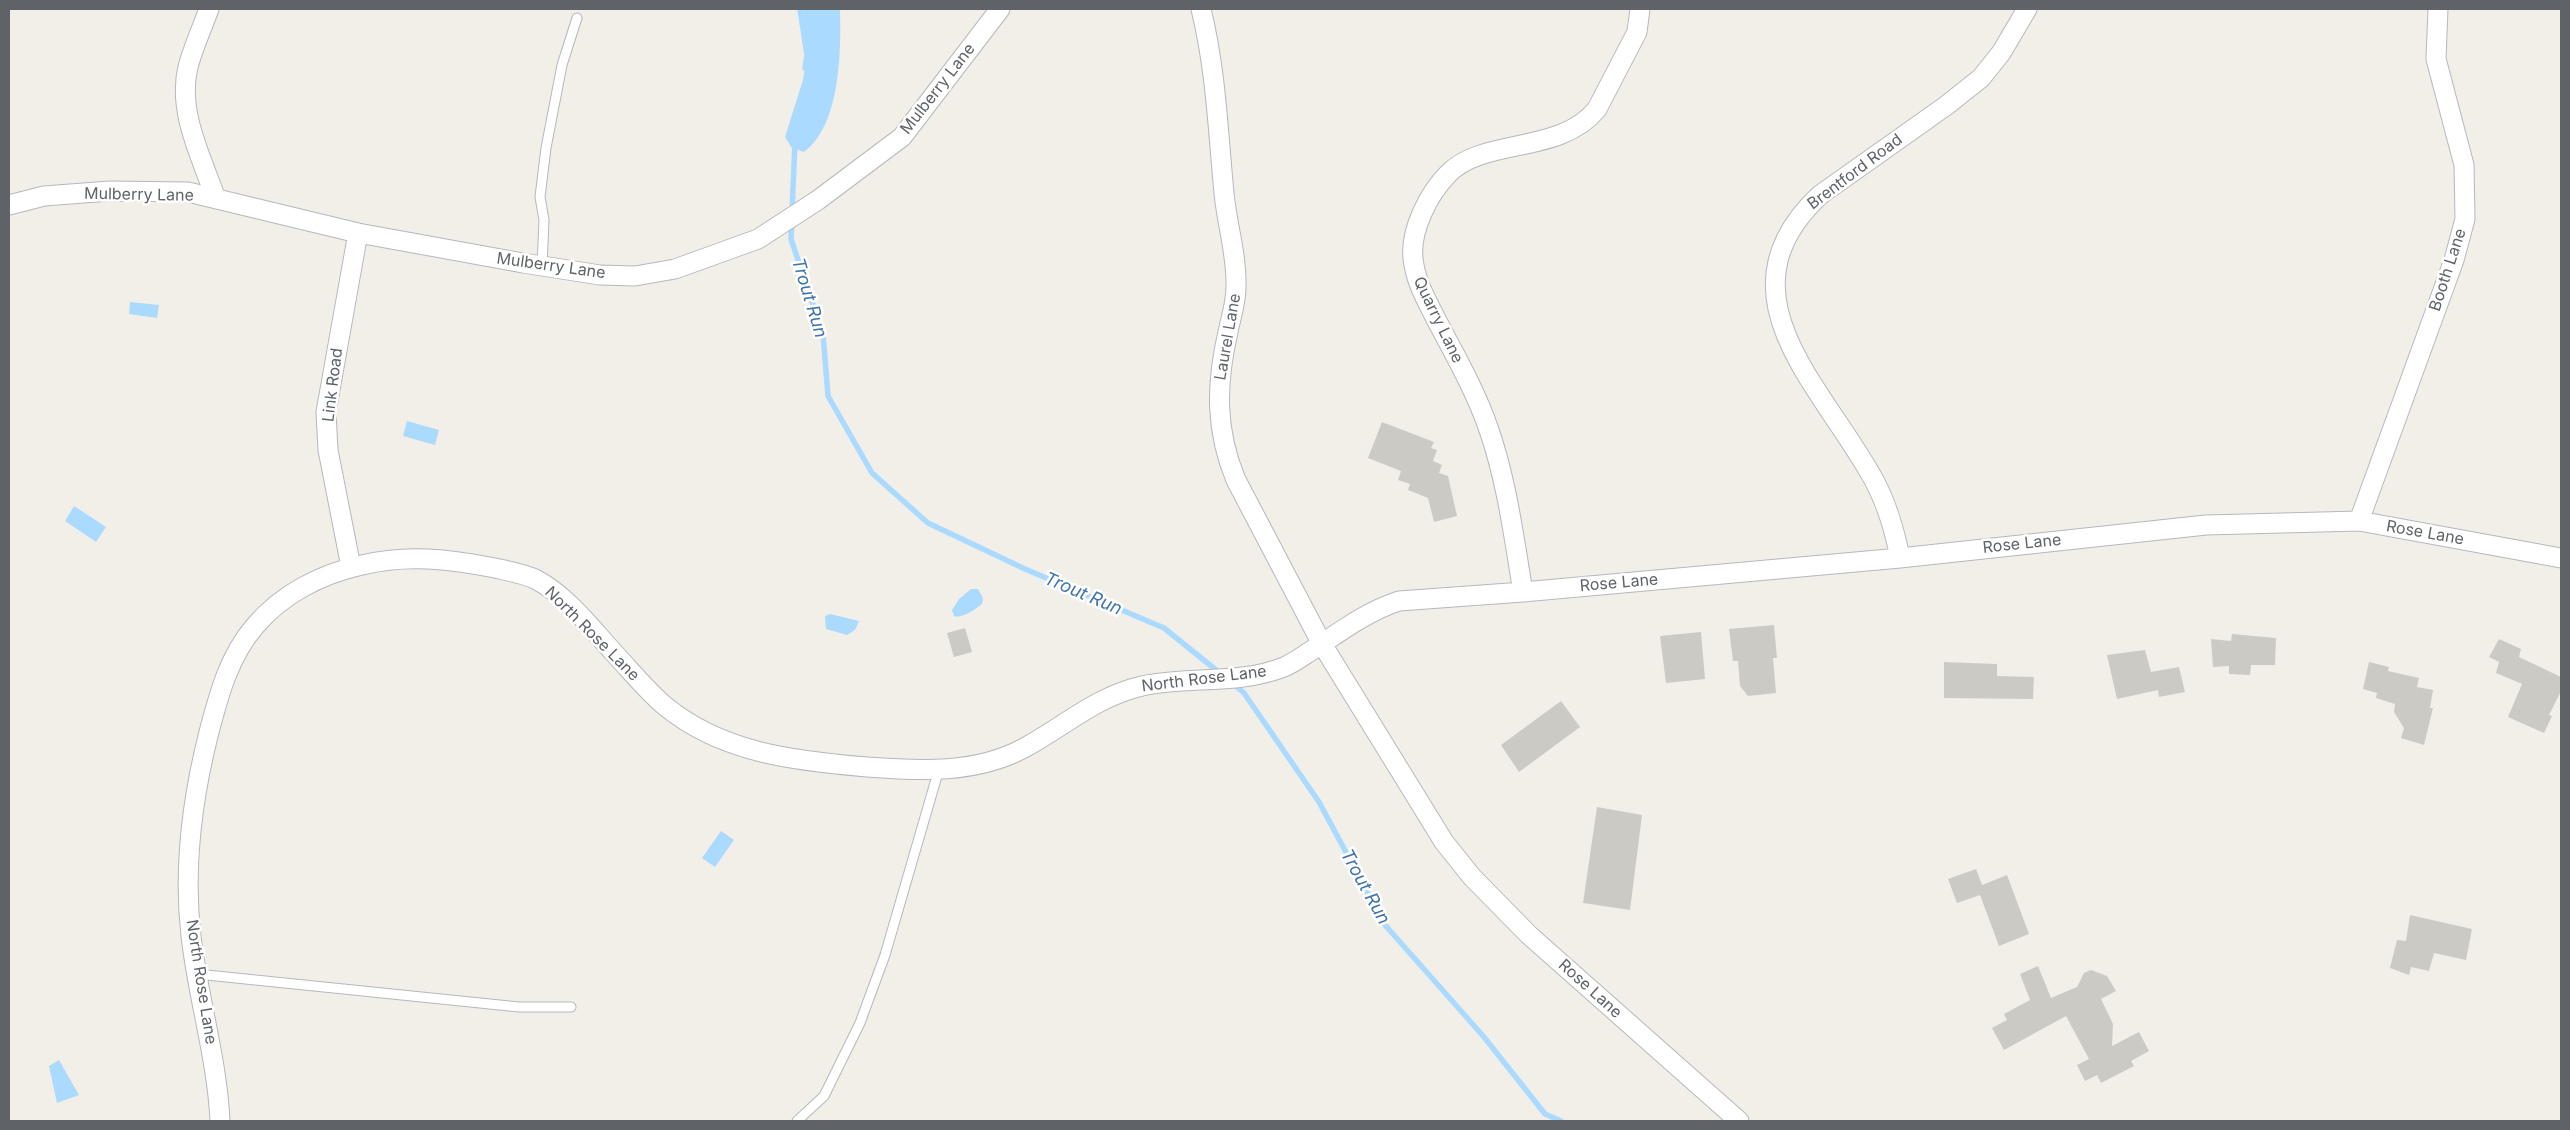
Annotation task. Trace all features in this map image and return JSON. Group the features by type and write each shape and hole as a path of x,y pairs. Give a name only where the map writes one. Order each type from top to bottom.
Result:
{"street":[{"path":"209,9 188,68 185,99 187,116 216,199"},
{"name":"Mulberry Lane","path":"9,206 44,196 110,191 188,192 358,233 542,266 600,275 635,276 675,269 758,239 802,211 902,137 1000,9"},
{"name":"Laurel Lane","path":"1200,9 1214,70 1224,194 1236,280 1233,312 1219,383 1219,407 1226,456 1236,480 1322,644"},
{"name":"Quarry Lane","path":"1523,592 1501,470 1489,429 1472,389 1418,280 1413,263 1413,244 1429,196 1455,168 1473,158 1564,134 1580,126 1589,118 1597,109 1637,32 1640,9"},
{"name":"Brentford Road","path":"1900,558 1895,536 1876,482 1784,333 1775,300 1775,263 1792,225 1805,209 1820,195 1950,103 1980,78 2001,53 2027,9"},
{"name":"Booth Lane","path":"2359,521 2454,260 2465,219 2464,165 2436,59 2438,9"},
{"name":"Link Road","path":"351,567 329,456 326,412 358,233"},
{"name":"Rose Lane","path":"1739,1121 1529,935 1472,877 1444,842 1322,644 1380,607 1400,601 1523,592 1900,558 2206,525 2359,521 2561,558"},
{"name":"North Rose Lane","path":"220,1121 218,1090 191,934 188,873 190,830 199,772 224,678 243,642 271,610 305,586 351,567 379,561 433,558 509,571 535,579 556,594 662,704 693,726 716,738 746,749 810,760 864,766 939,769 982,765 1019,752 1086,708 1123,691 1148,685 1235,678 1287,666 1322,644"}],"lane":[{"path":"542,266 544,220 540,197 546,148 562,65 576,18"},
{"path":"797,1121 824,1096 860,1023 885,955 939,769"},
{"path":"197,974 519,1008 571,1007"}],"water":[{"path":"803,9 840,9 839,65 832,106 816,140 804,152 792,148 785,137 803,80 806,59"},
{"path":"130,302 159,305 157,318 129,314"},
{"path":"407,421 439,430 435,445 403,436"},
{"path":"74,506 106,527 96,542 65,521"},
{"path":"971,589 978,589 983,598 982,604 964,615 954,616 952,610 959,599"},
{"path":"830,614 859,621 855,630 847,635 826,629 825,616"},
{"path":"721,831 734,840 715,867 702,858"},
{"path":"59,1060 79,1095 57,1103 49,1066"}],"building":[{"path":"1382,422 1434,442 1431,448 1437,450 1433,461 1442,465 1439,473 1448,476 1457,516 1434,522 1428,498 1408,490 1410,484 1398,480 1401,471 1368,458"},
{"path":"1774,625 1777,658 1773,658 1776,693 1748,696 1740,686 1738,661 1733,661 1729,629"},
{"path":"965,628 972,652 954,657 947,633"},
{"path":"1701,632 1705,679 1666,683 1660,636"},
{"path":"2232,634 2276,638 2275,665 2251,665 2250,675 2229,674 2229,666 2213,667 2211,639 2231,641"},
{"path":"2499,639 2521,649 2519,657 2561,677 2561,691 2549,715 2552,716 2544,733 2508,717 2522,684 2496,673 2499,662 2489,657"},
{"path":"2145,650 2151,672 2179,667 2185,692 2159,697 2158,690 2117,699 2107,655"},
{"path":"1944,662 1997,664 1997,676 2034,677 2033,699 1944,698"},
{"path":"2369,662 2389,667 2388,671 2419,678 2417,687 2433,690 2430,708 2433,708 2424,745 2401,738 2404,728 2394,712 2395,704 2376,698 2377,693 2363,689"},
{"path":"1561,701 1580,727 1519,772 1501,745"},
{"path":"1597,807 1642,815 1630,910 1583,903"},
{"path":"1976,869 1982,885 2007,875 2029,934 1999,946 1980,895 1957,903 1948,879"},
{"path":"2410,915 2472,929 2466,960 2434,953 2429,971 2411,967 2409,975 2390,968 2397,940 2406,941"},
{"path":"2038,966 2051,998 2077,987 2084,973 2091,970 2107,976 2116,991 2101,999 2113,1024 2112,1046 2139,1032 2149,1051 2131,1061 2134,1066 2101,1083 2097,1075 2085,1081 2077,1065 2089,1059 2066,1016 2004,1050 1992,1028 2007,1020 2004,1014 2030,1000 2020,974"}],"waterway":[{"name":"Trout Run","path":"800,9 807,55 805,68"},
{"name":"Trout Run","path":"792,212 795,142"},
{"name":"Trout Run","path":"792,222 791,239 823,334 828,396 872,473 928,523 1025,569 1164,628 1221,674"},
{"name":"Trout Run","path":"1232,683 1244,693 1319,802 1385,925 1484,1037 1545,1114 1561,1121"}]}
